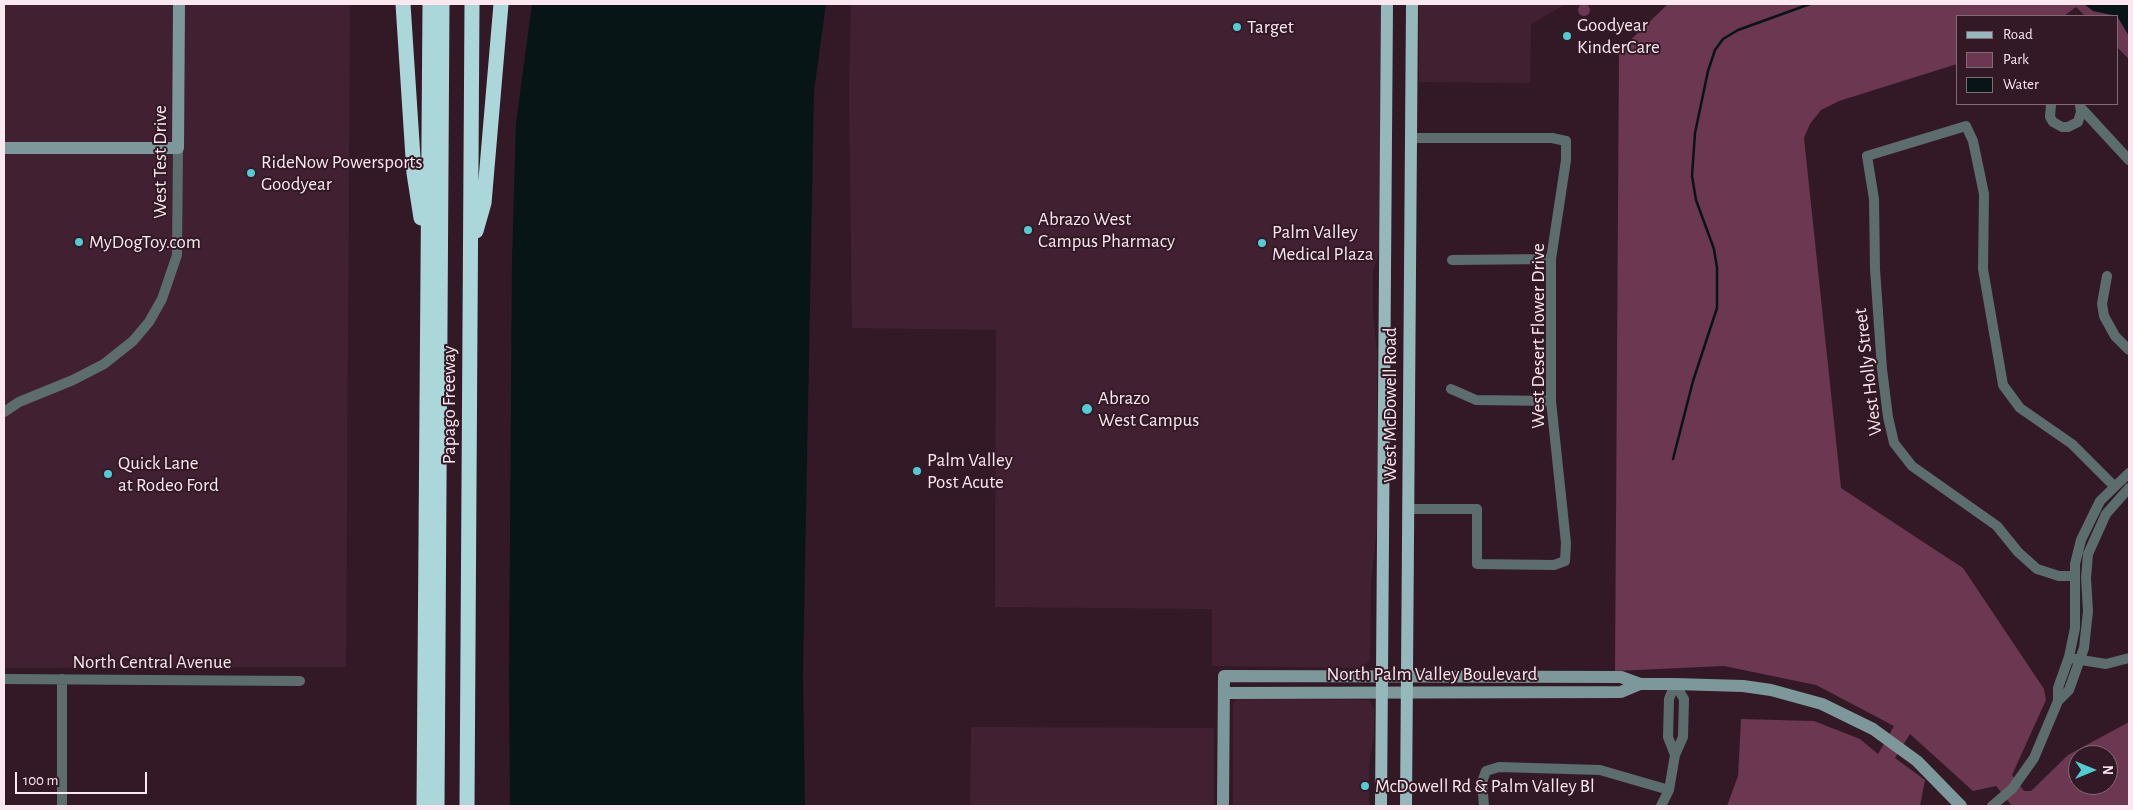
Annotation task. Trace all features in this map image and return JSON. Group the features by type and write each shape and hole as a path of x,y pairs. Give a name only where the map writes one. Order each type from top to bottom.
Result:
{"highway":[{"path":"403,4 414,173 428,269"},
{"name":"Papago Freeway","path":"424,806 430,4"},
{"path":"437,806 442,4"},
{"name":"Papago Freeway","path":"467,806 472,4"},
{"path":"470,252 484,203 500,4"}],"main road":[{"name":"West McDowell Road","path":"1381,806 1387,4"},
{"name":"West McDowell Road","path":"1406,806 1412,4"}],"street":[{"name":"West Test Drive","path":"4,412 19,402 73,380 104,364 133,341 149,322 162,299 177,255 179,4"},
{"path":"2051,105 2050,117 2057,125 2068,127 2091,121"},
{"path":"2076,124 2080,117 2080,106"},
{"path":"2080,106 2091,121 2102,129 2129,160"},
{"name":"West Holly Street","path":"2075,576 2059,576 2037,570 2018,552 1998,526 1912,466 1894,443 1888,417 1881,359 1874,261 1874,199 1867,156 1966,126 1973,141 1984,194 1983,269 2003,385 2020,408 2072,444 2114,486"},
{"name":"West Desert Flower Drive","path":"1408,509 1477,509 1477,564 1554,565 1565,561 1566,543 1551,401 1552,259 1566,160 1566,141 1552,138 1411,138"},
{"path":"4,148 178,148"},
{"path":"1452,260 1552,259"},
{"path":"2107,276 2102,304 2104,316 2115,336 2129,350"},
{"path":"1451,389 1476,400 1551,401"},
{"path":"2058,701 2058,688 2069,657 2076,614 2075,576 2078,550 2086,525 2100,501 2129,473"},
{"path":"1992,806 2012,789 2034,758 2058,701 2069,690 2080,660 2088,611 2086,578 2088,554 2106,514 2129,488"},
{"path":"2069,657 2106,664 2129,658"},
{"name":"North Palm Valley Boulevard","path":"1640,684 1622,692 1224,693 1224,676 1621,677 1640,684 1743,686 1793,695 1846,715 1902,749 1934,776 1961,806"},
{"name":"North Central Avenue","path":"4,679 300,681"},
{"path":"62,679 62,806"},
{"path":"1675,684 1669,699 1668,737 1675,755"},
{"path":"1661,806 1669,790 1675,755 1683,737 1684,699 1675,684"},
{"path":"1223,806 1224,693"},
{"path":"1484,806 1482,782 1486,771 1499,767 1600,770 1669,790"}],"shaded area":[{"path":"4,4 350,4 346,667 4,668"},
{"path":"851,4 1381,4 1380,249 1373,271 1373,315 1377,353 1377,527 1371,584 1370,659 1366,664 1359,668 1212,666 1212,609 995,607 996,330 852,328 849,90"},
{"path":"1419,4 1566,4 1531,24 1530,83 1419,82"},
{"path":"1238,699 1369,700 1374,709 1374,737 1369,764 1369,806 1233,806 1233,703"},
{"path":"971,727 1214,728 1214,806 970,806"}],"green space":[{"path":"1582,4 1586,4 1590,10 1586,16 1582,16 1578,12 1578,8"},
{"path":"1668,4 2129,4 2129,59 2118,48 2118,15 2084,15 2076,7 2065,15 1956,15 1956,64 1839,101 1821,110 1810,124 1804,138 1841,488 1963,568 2044,689 2046,700 2012,775 2024,791 2031,791 2068,755 2068,795 2118,795 2118,745 2086,745 2129,722 2129,806 2012,806 1996,786 1973,791 1910,734 1895,758 1925,780 1920,806 1727,806 1738,776 1741,719 1814,721 1860,739 1878,754 1894,726 1816,685 1724,666 1615,671 1619,51"}],"water":[{"path":"532,4 826,4 814,91 803,674 805,806 510,806 512,257 516,123"},
{"path":"2084,4 2129,4 2129,36 2118,15 2093,11"}],"waterway":[{"path":"1673,459 1693,381 1717,308 1717,268 1714,249 1696,200 1692,176 1695,133 1708,71 1715,50 1723,39 1738,30 1810,4"}],"place":[{"name":"Target","path":"1237,27"},
{"name":"Goodyear KinderCare","path":"1567,36"},
{"name":"RideNow Powersports Goodyear","path":"251,173"},
{"name":"Abrazo West Campus Pharmacy","path":"1028,230"},
{"name":"MyDogToy.com","path":"79,242"},
{"name":"Palm Valley Medical Plaza","path":"1262,243"},
{"name":"Abrazo West Campus","path":"1087,409"},
{"name":"Palm Valley Post Acute","path":"917,471"},
{"name":"Quick Lane at Rodeo Ford","path":"108,474"},
{"name":"McDowell Rd & Palm Valley Bl","path":"1365,786"}]}
